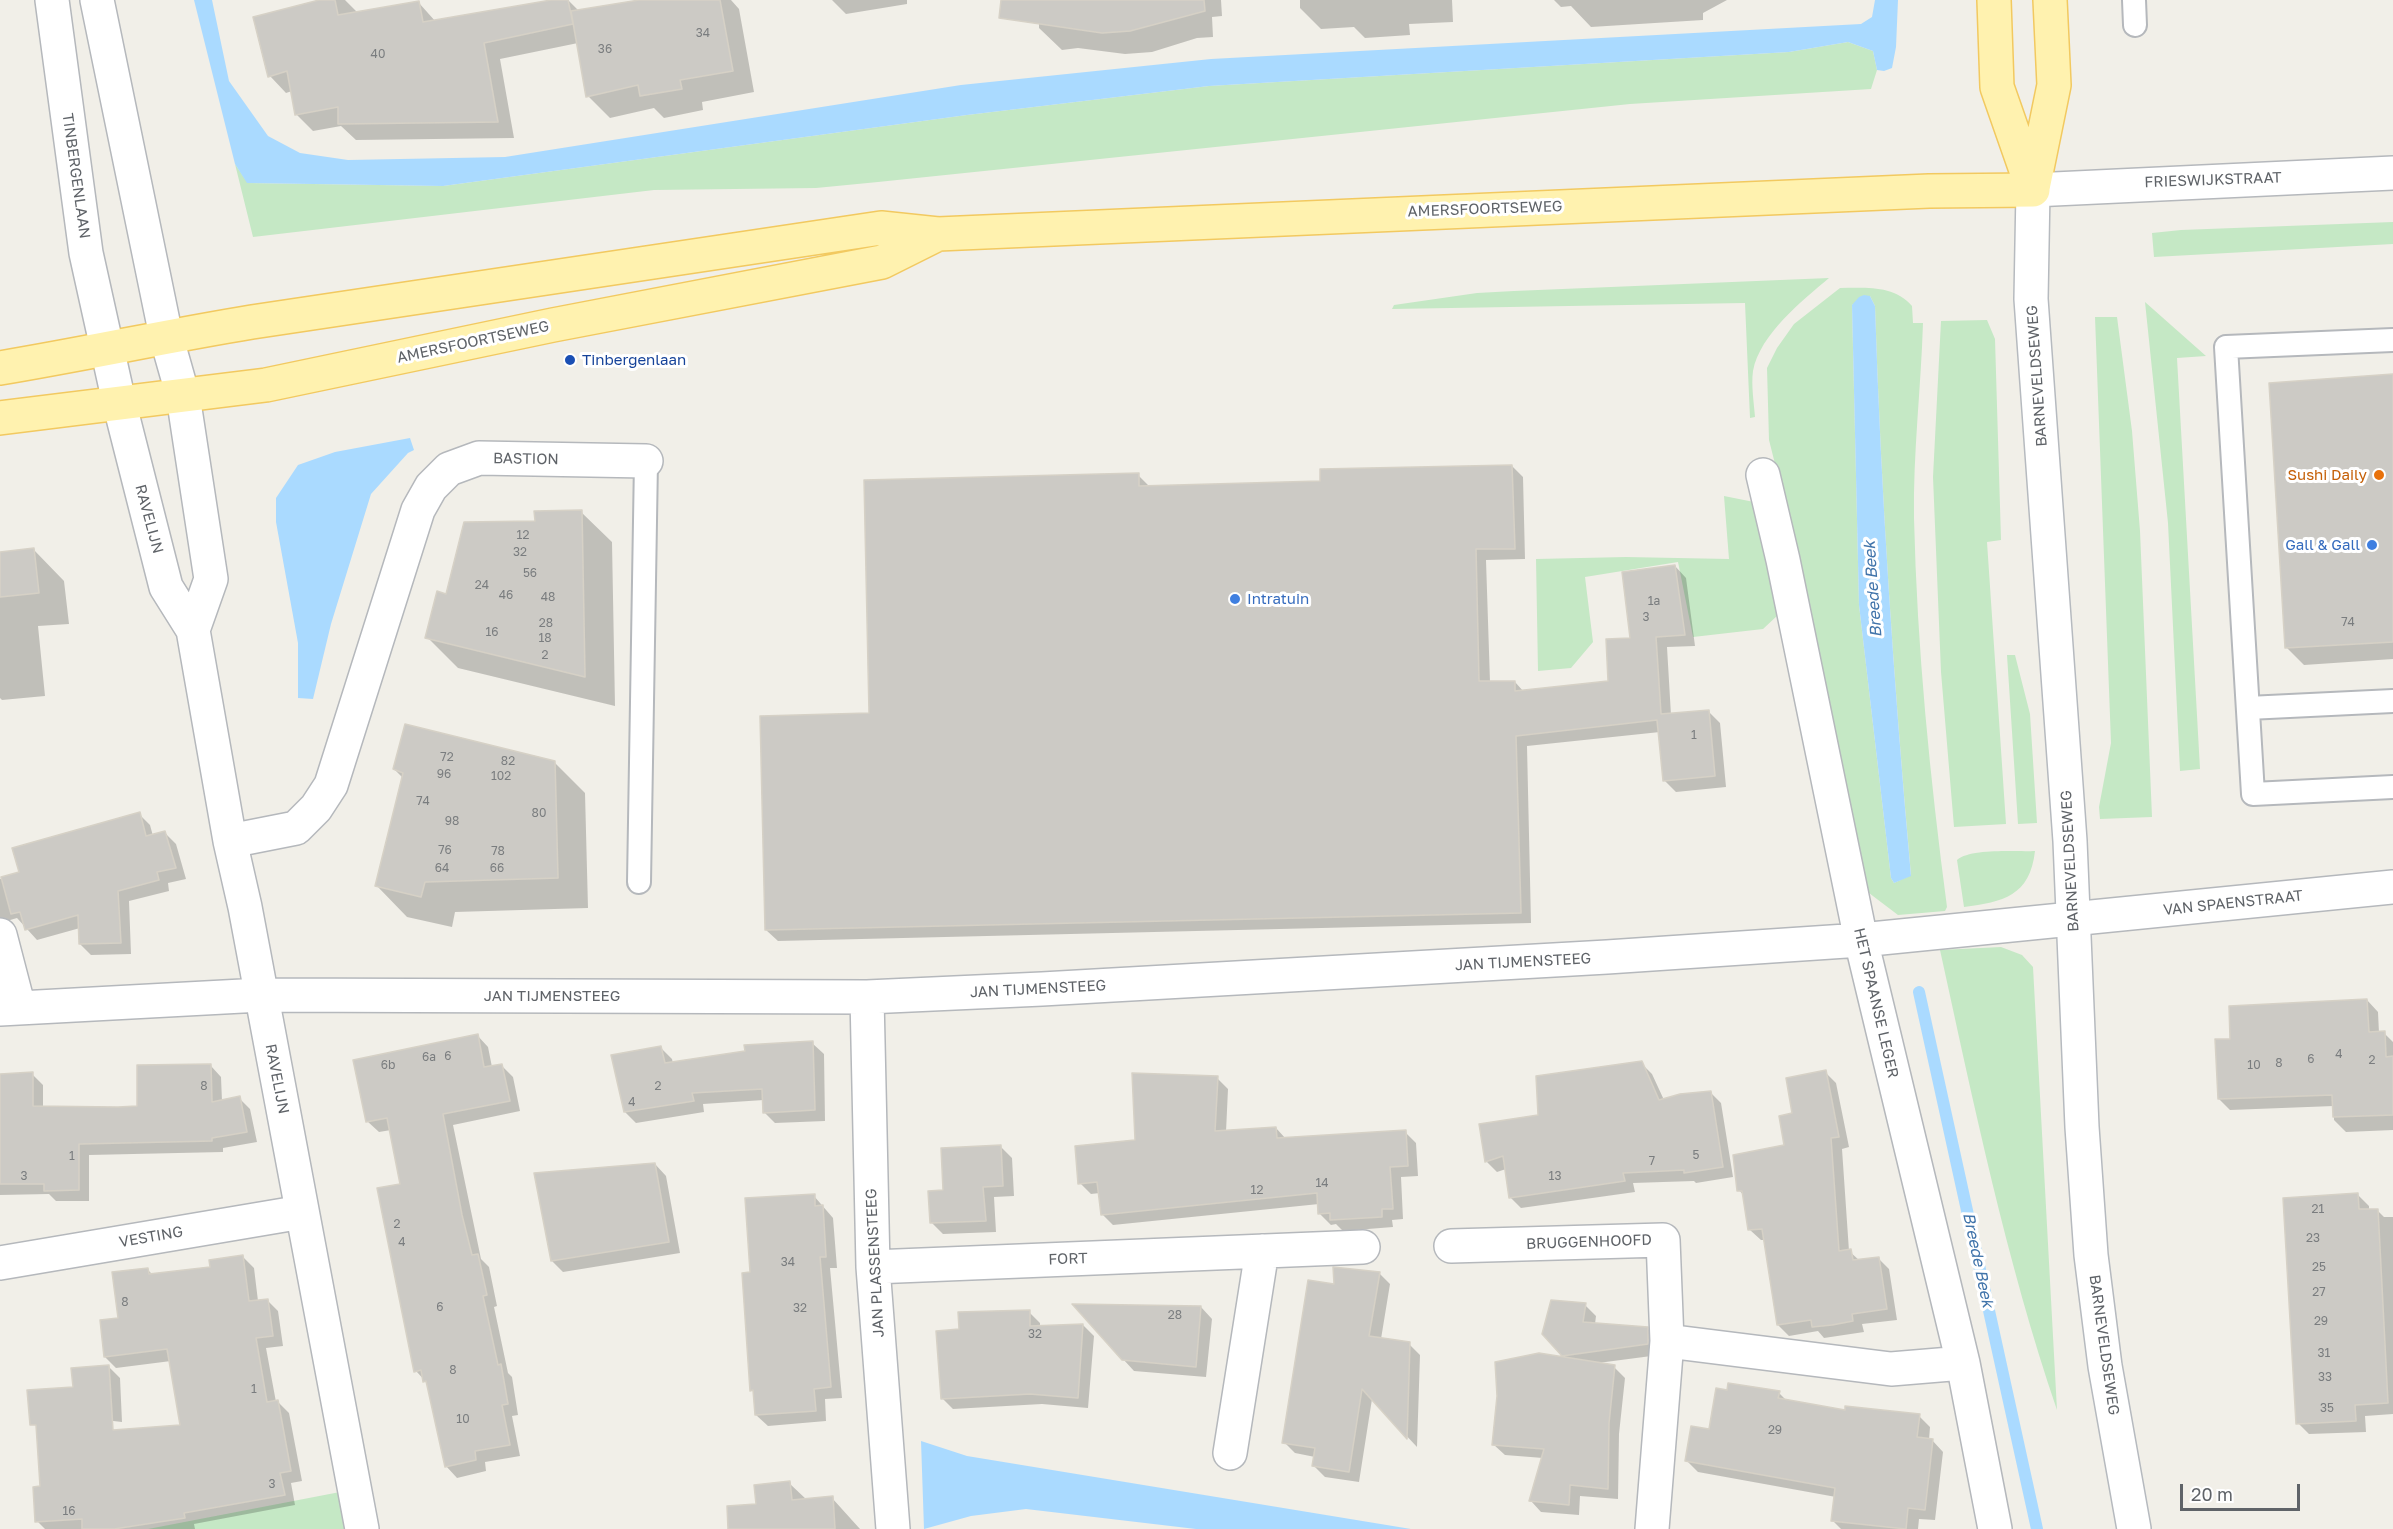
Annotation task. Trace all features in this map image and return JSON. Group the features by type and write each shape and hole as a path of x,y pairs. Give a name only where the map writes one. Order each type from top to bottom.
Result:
{"main road":[{"path":"1994,0 1997,87 2033,189"},
{"path":"2033,189 2054,85 2050,0"},
{"name":"AMERSFOORTSEWEG","path":"0,368 107,350 166,336 881,228 938,234 1929,191 2033,189"},
{"name":"AMERSFOORTSEWEG","path":"0,418 266,385 553,325 882,262 938,234"}],"street":[{"name":"TINBERGENLAAN","path":"52,0 86,253 119,402"},
{"path":"97,0 166,336"},
{"name":"FRIESWIJKSTRAAT","path":"2033,189 2393,173"},
{"name":"BARNEVELDSEWEG","path":"2033,189 2031,298 2070,841 2082,1127 2091,1255 2105,1366 2134,1529"},
{"name":"RAVELIJN","path":"166,336 183,396 211,579 193,630"},
{"name":"RAVELIJN","path":"119,402 166,587 193,630 230,841 362,1529"},
{"name":"BASTION","path":"230,841 296,828 316,808 331,785 418,510 431,487 449,469 478,458 646,461"},
{"name":"HET SPAANSE LEGER","path":"1763,475 1784,560 1861,940 1963,1363 1995,1529"},
{"name":"VAN SPAENSTRAAT","path":"2074,920 2393,887"},
{"name":"JAN TIJMENSTEEG","path":"10,1008 261,995 867,997 1223,979 1861,940 2074,920"},
{"path":"0,935 10,1008"},
{"name":"JAN PLASSENSTEEG","path":"867,997 873,1267 893,1529"},
{"name":"VESTING","path":"0,1263 302,1212"},
{"name":"BRUGGENHOOFD","path":"1450,1246 1663,1240 1667,1341 1652,1529"},
{"name":"FORT","path":"873,1267 1363,1247"},
{"path":"1230,1453 1262,1251"},
{"path":"1667,1341 1891,1369 1963,1363"}],"lane":[{"path":"2134,0 2135,25"},
{"path":"2393,340 2226,347 2253,794 2393,787"},
{"name":"BASTION","path":"639,882 646,461"},
{"path":"2248,708 2393,700"}],"green space":[{"path":"1848,42 1873,51 1877,70 1871,89 1630,104 816,188 654,190 253,237 235,164 248,183 443,186 967,115 1209,86 1789,52"},
{"path":"2393,222 2393,244 2154,257 2152,233"},
{"path":"1829,278 1783,319 1764,344 1753,371 1755,417 1750,418 1745,303 1392,309 1394,305 1477,293"},
{"path":"1840,288 1879,289 1897,294 1912,306 1913,323 1923,323 1914,518 1925,713 1947,907 1945,911 1898,915 1869,893 1862,875 1802,571 1769,440 1767,368 1777,348 1794,324","holes":["1870,296 1875,306 1889,591 1911,875 1894,883 1891,878 1859,605 1852,305"]},
{"path":"2145,302 2206,356 2177,358 2200,769 2180,771 2168,523"},
{"path":"2095,317 2117,317 2132,431 2140,531 2152,817 2100,819 2099,807 2111,743"},
{"path":"1987,320 1995,339 2001,540 1987,542 2006,824 1954,827 1941,672 1933,477 1941,321"},
{"path":"1724,496 1754,502 1778,615 1763,629 1693,637 1678,562 1585,577 1593,642 1571,668 1538,671 1536,559 1626,557 1729,559"},
{"path":"2007,655 2015,655 2030,714 2037,823 2018,824"},
{"path":"2035,851 2032,866 2021,887 2002,899 1964,907 1957,860 1983,852"},
{"path":"2001,947 2022,955 2033,967 2057,1410 2022,1297 2007,1239 1940,950"},
{"path":"340,1492 348,1529 148,1529"}],"water":[{"path":"194,0 212,0 229,81 268,136 300,153 348,160 505,157 961,85 1211,59 1861,24 1872,17 1875,0 1898,0 1896,47 1892,68 1884,71 1877,70 1873,51 1848,42 1789,52 1209,86 967,115 443,186 247,183 235,164"},
{"path":"1864,295 1870,296 1875,306 1889,591 1911,876 1894,883 1891,878 1859,605 1852,305"},
{"path":"410,438 414,450 408,453 371,494 331,624 313,699 298,698 298,643 276,522 276,498 298,465 335,452"},
{"path":"921,1441 967,1456 1411,1529 1196,1529 1026,1509 971,1516 924,1529"}],"building":[{"path":"319,0 335,0 338,15 419,1 423,22 551,0 568,0 573,24 484,43 498,122 338,124 338,107 295,115 287,71 268,77 253,17"},
{"path":"639,0 720,0 733,71 680,80 682,89 640,96 638,85 586,97 571,11"},
{"path":"1001,0 1204,0 1205,11 1130,31 1102,33 999,18"},
{"path":"2393,374 2393,642 2285,648 2269,383"},
{"path":"1512,465 1515,549 1476,549 1479,681 1515,681 1515,691 1608,681 1606,639 1630,638 1622,572 1675,565 1685,635 1656,637 1661,714 1709,710 1715,776 1663,781 1657,720 1516,736 1521,913 765,930 760,716 869,713 864,480 1139,473 1139,486 1320,481 1320,469"},
{"path":"582,510 585,677 425,638 437,591 446,594 464,522 535,521 534,511"},
{"path":"34,548 39,593 0,597 0,552"},
{"path":"405,724 555,761 558,878 425,882 421,897 375,886 403,773 393,769"},
{"path":"140,812 146,836 165,831 176,868 157,872 159,880 118,891 121,943 79,944 78,915 25,930 20,912 11,914 1,877 19,872 12,848"},
{"path":"2367,999 2369,1032 2385,1031 2386,1057 2393,1056 2393,1115 2333,1117 2332,1095 2218,1099 2215,1039 2230,1039 2229,1006"},
{"path":"478,1034 484,1067 502,1064 510,1101 443,1114 462,1215 472,1255 478,1254 487,1295 483,1296 498,1365 501,1364 508,1404 502,1405 510,1445 475,1451 476,1460 445,1467 426,1381 423,1382 421,1370 414,1372 377,1188 400,1184 387,1118 366,1122 353,1060"},
{"path":"813,1041 815,1110 763,1113 762,1089 692,1093 694,1101 624,1112 611,1055 661,1046 665,1063 745,1051 744,1045"},
{"path":"1642,1061 1659,1100 1680,1094 1711,1091 1723,1167 1684,1173 1684,1170 1623,1173 1625,1181 1509,1198 1503,1156 1485,1162 1479,1124 1538,1115 1536,1076"},
{"path":"211,1064 212,1102 240,1096 247,1132 212,1138 212,1141 79,1144 79,1190 44,1191 44,1184 0,1184 0,1074 33,1072 33,1106 118,1107 137,1106 137,1065"},
{"path":"1826,1070 1839,1137 1831,1138 1839,1251 1851,1249 1853,1260 1879,1257 1887,1309 1852,1314 1853,1321 1832,1325 1812,1327 1811,1320 1777,1325 1762,1229 1748,1230 1742,1191 1737,1191 1733,1155 1784,1145 1779,1116 1792,1113 1786,1078"},
{"path":"1132,1073 1218,1076 1215,1131 1276,1127 1277,1138 1406,1130 1408,1166 1390,1167 1393,1209 1382,1209 1382,1217 1330,1220 1330,1213 1318,1214 1317,1193 1101,1215 1097,1182 1078,1184 1075,1146 1135,1140"},
{"path":"1001,1145 1003,1186 983,1187 986,1221 930,1223 928,1191 943,1190 941,1148"},
{"path":"655,1163 669,1242 551,1261 534,1173"},
{"path":"2358,1193 2359,1209 2378,1209 2388,1403 2355,1405 2356,1421 2296,1424 2283,1198"},
{"path":"815,1194 815,1206 823,1205 826,1257 820,1257 831,1387 814,1389 816,1411 755,1415 753,1390 750,1391 742,1273 750,1272 745,1198"},
{"path":"243,1255 249,1301 268,1299 273,1336 256,1338 267,1402 278,1400 291,1471 280,1473 285,1495 184,1513 185,1518 114,1529 82,1529 82,1519 35,1522 33,1487 40,1486 36,1425 30,1425 27,1390 73,1387 71,1368 109,1365 113,1430 180,1425 167,1349 104,1357 100,1320 118,1318 112,1272 148,1268 149,1274 210,1267 209,1260"},
{"path":"1333,1267 1380,1272 1369,1336 1410,1342 1407,1439 1362,1389 1349,1472 1312,1466 1315,1448 1282,1443 1308,1280 1334,1284"},
{"path":"1551,1300 1586,1303 1583,1322 1648,1327 1648,1344 1562,1356 1542,1334"},
{"path":"1072,1304 1201,1306 1196,1367 1122,1360"},
{"path":"1030,1310 1030,1326 1083,1324 1078,1398 1030,1394 941,1399 936,1331 959,1329 958,1312"},
{"path":"1539,1353 1615,1365 1609,1423 1608,1489 1570,1485 1569,1505 1529,1501 1544,1449 1492,1445 1497,1396 1495,1362"},
{"path":"1728,1383 1780,1391 1778,1398 1845,1410 1845,1406 1920,1414 1917,1437 1933,1439 1925,1510 1908,1508 1906,1529 1831,1521 1835,1488 1685,1461 1691,1426 1709,1429 1716,1388 1727,1390"},
{"path":"790,1481 792,1500 833,1496 835,1529 728,1529 727,1506 756,1504 754,1485"}],"waterway":[{"name":"Breede Beek","path":"1919,992 2037,1529"}],"place":[{"name":"Tinbergenlaan","path":"570,360"},
{"name":"Sushi Daily","path":"2379,475"},
{"name":"Gall & Gall","path":"2372,545"},
{"name":"Intratuin","path":"1235,599"}]}
